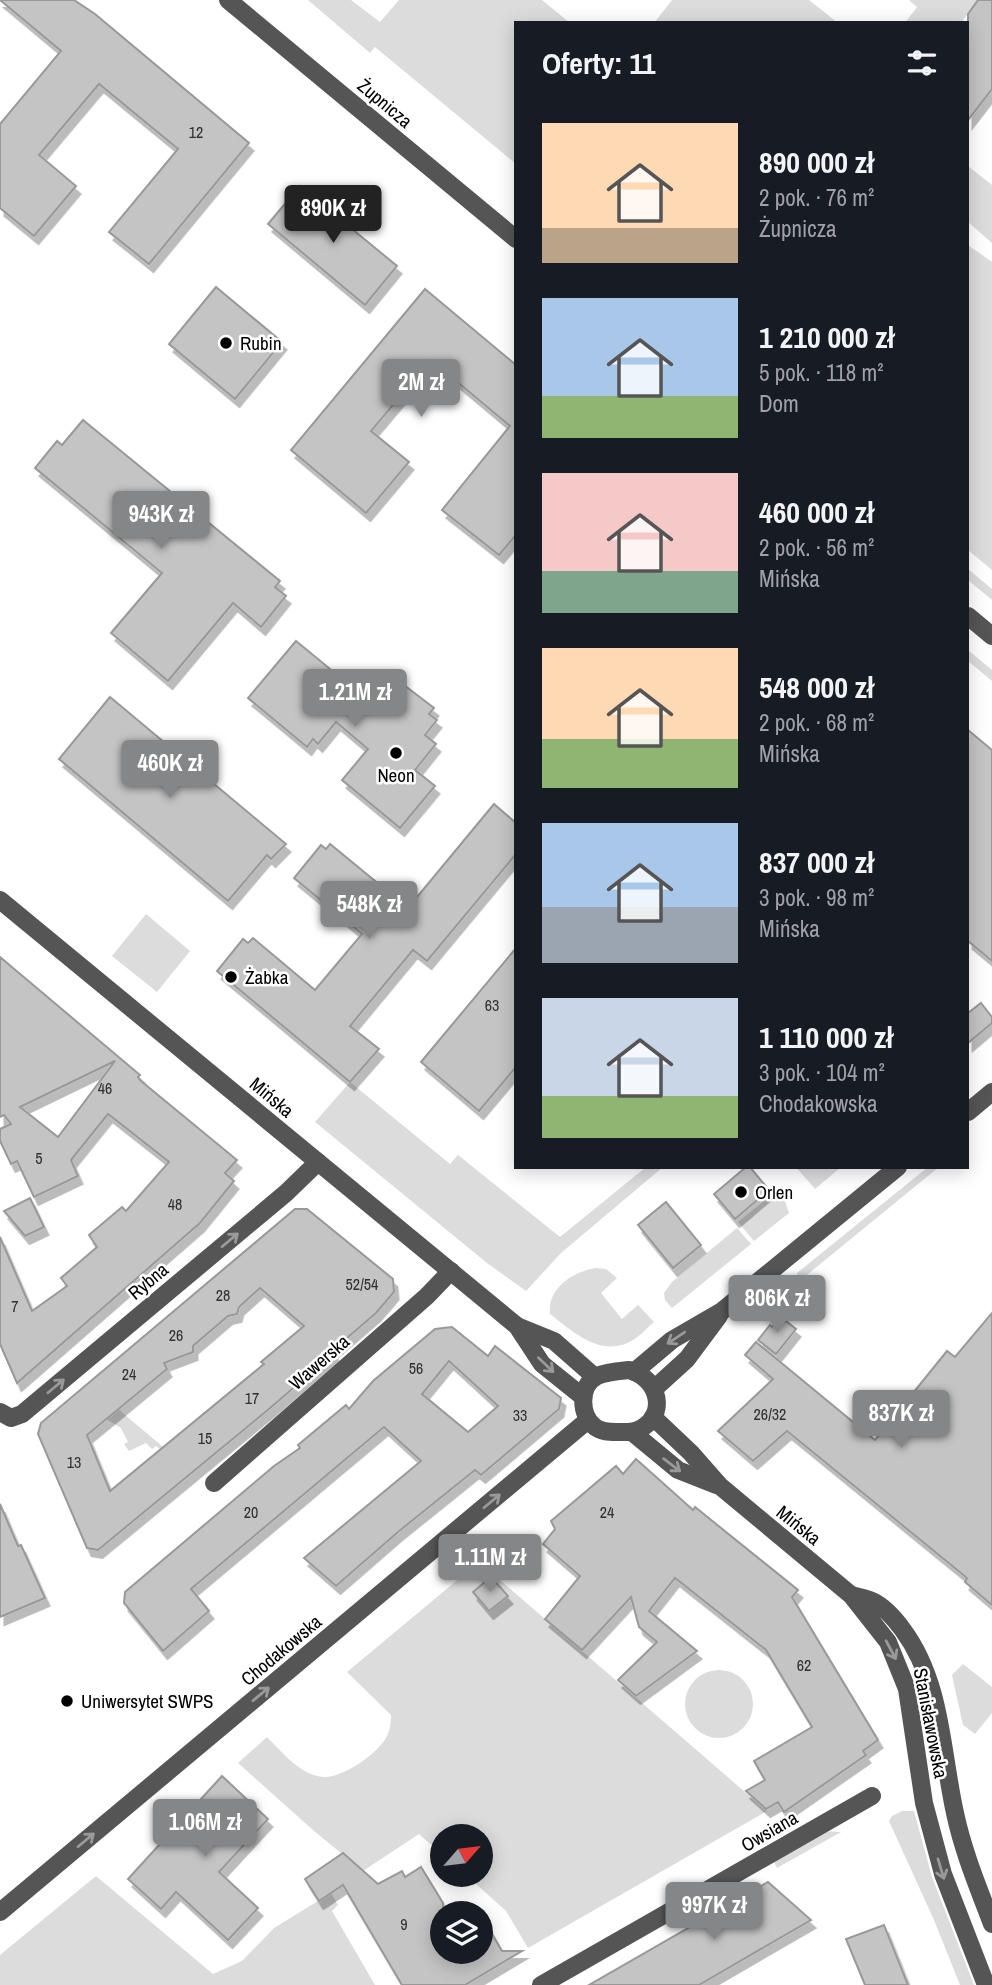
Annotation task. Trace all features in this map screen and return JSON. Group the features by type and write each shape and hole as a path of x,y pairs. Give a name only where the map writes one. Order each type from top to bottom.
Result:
{"street":[{"name":"Żupnicza","path":"228,0 514,237"},
{"path":"969,617 992,636"},
{"name":"Mińska","path":"0,900 517,1326 542,1364 583,1397"},
{"path":"969,1111 992,1092"},
{"name":"Rybna","path":"0,1412 11,1418 22,1414 286,1193 318,1163"},
{"path":"634,1372 672,1340 722,1311 896,1169"},
{"name":"Wawerska","path":"214,1483 427,1296 451,1271"},
{"path":"654,1389 687,1359 722,1311"},
{"name":"Mińska","path":"517,1326 554,1341 595,1377"},
{"path":"618,1371 634,1372 648,1380 654,1389 657,1399 653,1417 647,1424 632,1432 607,1433 596,1428 583,1409 587,1386 595,1377 618,1371"},
{"name":"Mińska","path":"653,1417 691,1453 720,1486 852,1595"},
{"name":"Chodakowska","path":"0,1912 589,1420"},
{"name":"Mińska","path":"632,1432 678,1470 720,1486"},
{"name":"Stanisławowska","path":"852,1595 873,1601 893,1616 915,1646 932,1689 942,1728 962,1843 992,1924"},
{"name":"Stanisławowska","path":"852,1595 888,1642 907,1689 924,1803 935,1848 986,1985"},
{"name":"Owsiana","path":"541,1985 872,1796"}],"shaded area":[{"path":"308,0 351,0 380,22 399,0 542,0 568,21 514,21 514,162 375,47 370,53"},
{"path":"672,0 809,0 835,21 656,21"},
{"path":"909,0 978,0 962,21 906,21 917,7"},
{"path":"969,167 992,185 992,243 969,223"},
{"path":"969,246 992,262 992,570 969,551"},
{"path":"969,570 992,589 992,600 969,581"},
{"path":"969,651 992,670 992,681 969,662"},
{"path":"146,914 190,951 157,992 112,956"},
{"path":"350,1082 450,1164 458,1155 560,1237 644,1169 661,1169 561,1253 526,1291 487,1263 315,1122"},
{"path":"798,1169 839,1169 815,1189"},
{"path":"926,1169 937,1169 797,1283 797,1273"},
{"path":"774,1193 783,1195 789,1213 754,1241 738,1222"},
{"path":"737,1228 751,1244 672,1308 665,1300 664,1293 672,1282"},
{"path":"596,1268 606,1269 617,1278 601,1293 622,1319 638,1305 654,1322 636,1338 621,1345 599,1345 588,1341 550,1314 553,1296 564,1282 579,1273"},
{"path":"118,1409 163,1447 160,1449 156,1446 152,1449 146,1443 129,1451 124,1444 128,1442 121,1428 106,1419"},
{"path":"479,1562 767,1811 528,1948 506,1911 479,1887 494,1886 494,1824 430,1824 430,1844 419,1834 363,1871 238,1763 267,1737 292,1762 316,1776 341,1773 369,1756 387,1736 391,1715 347,1672"},
{"path":"963,1664 992,1687 992,1713 975,1734 963,1725 952,1675"},
{"path":"719,1670 732,1673 743,1680 750,1691 753,1704 750,1717 743,1728 732,1735 719,1738 706,1735 695,1728 688,1717 685,1704 688,1691 695,1680 706,1673"},
{"path":"902,1811 914,1811 932,1877 974,1985 960,1985 889,1821 892,1816"},
{"path":"820,1831 841,1832 777,1868 773,1860"},
{"path":"96,1876 213,1974 242,1961 274,1928 331,1893 338,1905 332,1911 375,1985 0,1985 0,1955"}],"building":[{"path":"0,0 74,0 95,14 249,143 149,264 109,232 178,149 99,84 39,155 76,186 34,236 0,208 0,124 61,51"},
{"path":"978,0 992,0 992,89 969,119 969,21 968,14"},
{"path":"300,186 397,266 365,305 268,224"},
{"name":"Rubin","path":"216,287 282,342 235,399 169,344"},
{"path":"425,289 514,363 514,537 499,555 442,510 510,426 431,360 371,431 409,462 366,513 291,450"},
{"path":"83,420 280,581 275,587 286,596 261,627 233,603 168,681 111,633 162,573 35,468 57,441 62,445"},
{"path":"296,641 380,710 404,685 434,708 429,714 437,720 425,735 436,744 415,770 435,786 400,828 342,780 368,749 336,722 318,744 313,739 307,747 248,698"},
{"path":"110,697 286,844 271,859 267,855 228,901 59,759"},
{"path":"969,731 992,750 992,961 969,942"},
{"path":"494,804 514,821 514,856 427,961 413,950 350,1026 379,1049 350,1082 217,971 243,939 248,943 253,938 315,990 362,934 294,878 321,845 326,849 330,844 408,908"},
{"path":"514,950 514,1069 479,1111 421,1062"},
{"path":"0,957 140,1075 138,1077 141,1081 237,1160 225,1173 234,1181 200,1223 17,1383 0,1344 0,1237 32,1311 67,1286 61,1278 97,1247 89,1235 122,1207 126,1211 169,1162 108,1114 71,1160 78,1176 34,1197 17,1161 11,1164 0,1141 0,1129 11,1124 4,1115 0,1117","holes":["115,1061 58,1137 20,1107"]},
{"path":"981,1003 992,1017 992,1023 969,1042 969,1012"},
{"name":"Orlen","path":"744,1169 752,1169 769,1190 735,1219 714,1194"},
{"path":"30,1198 44,1227 25,1236 4,1211"},
{"path":"666,1202 701,1245 673,1268 638,1225"},
{"path":"295,1209 307,1209 393,1279 394,1292 376,1313 333,1350 334,1353 98,1550 87,1548 38,1434 41,1423","holes":["260,1288 304,1326 261,1362 264,1364 110,1491 87,1435 167,1369 164,1363 193,1352 193,1346 228,1316 237,1314 239,1307"]},
{"path":"992,1313 992,1605 965,1582 967,1578 787,1431 753,1461 718,1431 773,1379 745,1355 756,1342 875,1440 947,1351 955,1357"},
{"path":"781,1317 796,1329 776,1354 758,1340 770,1325 772,1327"},
{"path":"452,1327 488,1356 495,1346 561,1398 559,1409 481,1475 475,1470 336,1586 304,1558 421,1461 384,1427 191,1589 209,1611 163,1651 124,1603 125,1592 274,1466 300,1448 298,1445 346,1405 349,1409 373,1381 435,1329","holes":["449,1361 498,1406 468,1432 422,1394"]},
{"path":"636,1459 693,1510 695,1507 798,1590 792,1597 878,1740 863,1751 866,1755 784,1812 778,1802 766,1809 746,1791 765,1780 754,1761 812,1727 766,1650 675,1578 649,1611 697,1651 636,1696 618,1680 657,1642 639,1627 631,1597 582,1650 545,1619 580,1576 543,1544 555,1529 551,1521 616,1466 623,1474"},
{"path":"0,1504 45,1598 0,1617"},
{"path":"491,1577 508,1596 489,1611 473,1592"},
{"path":"222,1776 268,1819 219,1872 258,1908 228,1940 176,1892 161,1909 128,1879"},
{"path":"343,1853 378,1884 402,1871 405,1877 421,1867 430,1882 430,1887 433,1887 442,1901 430,1901 430,1964 493,1964 493,1936 502,1951 522,1951 465,1985 402,1985 343,1885 319,1901 305,1879"},
{"path":"768,1882 811,1920 699,1985 589,1985"},
{"path":"884,1925 908,1985 865,1985 846,1939"}],"place":[{"name":"Rubin","path":"226,343"},
{"name":"Neon","path":"396,753"},
{"name":"Żabka","path":"231,977"},
{"name":"Orlen","path":"741,1192"},
{"name":"Uniwersytet SWPS","path":"67,1701"}]}
